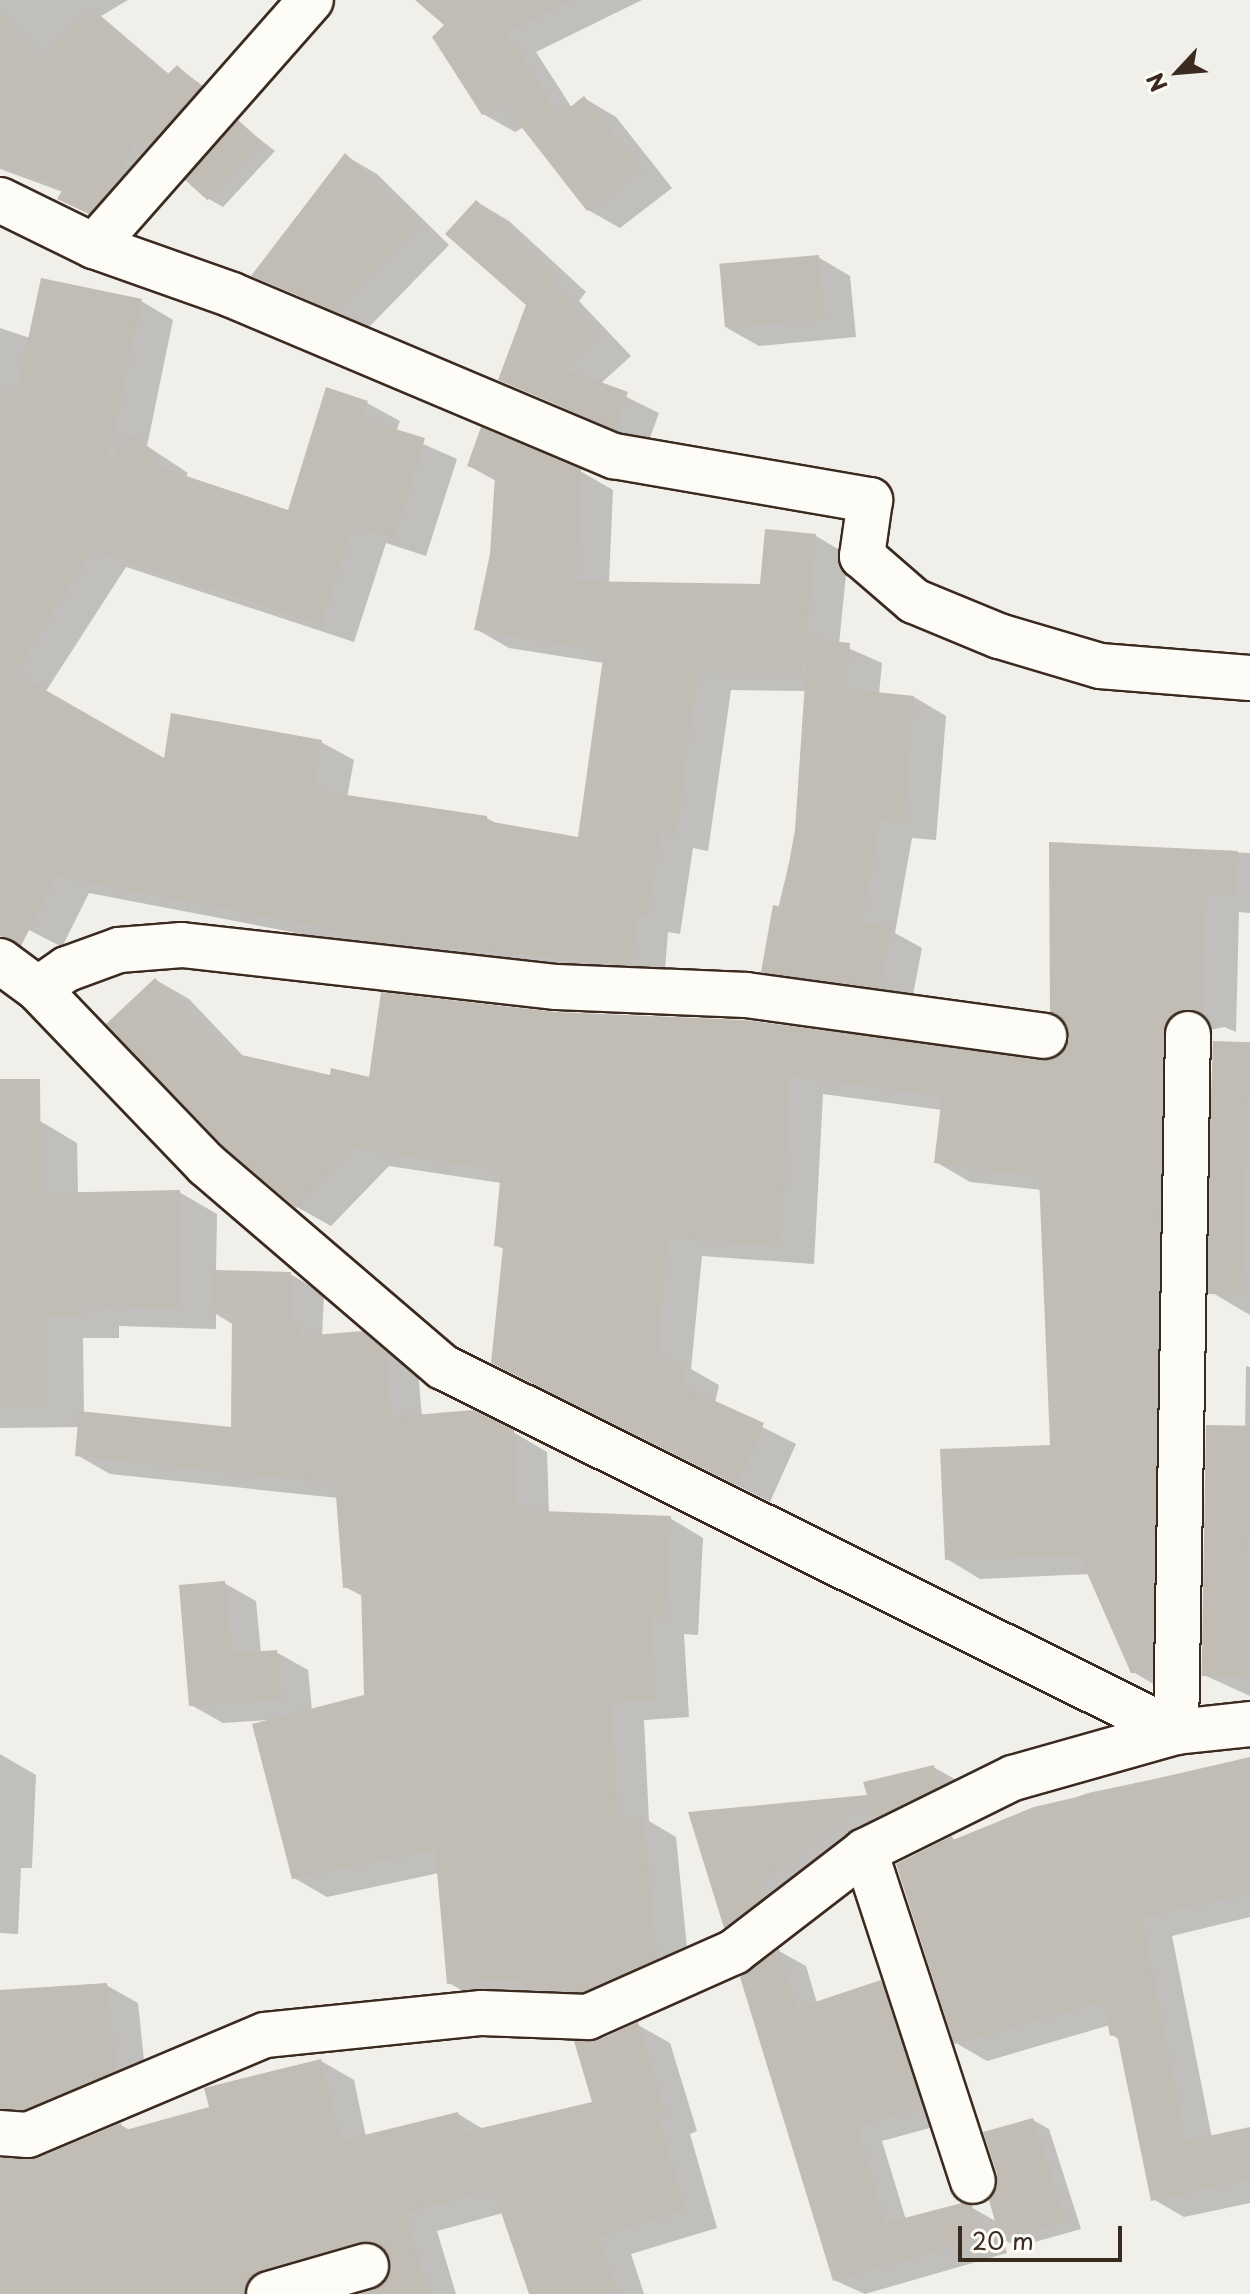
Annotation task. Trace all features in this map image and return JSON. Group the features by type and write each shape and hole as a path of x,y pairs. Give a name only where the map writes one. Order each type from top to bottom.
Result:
{"street":[{"path":"94,246 311,0"},
{"path":"0,200 94,246 232,295 614,456 870,500 862,556 914,601 999,636 1100,666 1250,678"},
{"path":"38,989 67,969 119,950 182,945 526,984 746,995 1044,1036"},
{"path":"0,961 38,989 207,1165 443,1367 1176,1732"},
{"path":"1176,1732 1188,1034"},
{"path":"0,2133 28,2135 265,2035 482,2013 588,2017 734,1952 865,1851 1013,1778 1176,1732 1250,1724"},
{"path":"865,1851 973,2181"},
{"path":"269,2294 366,2266"}],"building":[{"path":"415,0 573,0 506,33 559,116 584,96 641,169 587,211 502,102 482,115 432,37 444,25"},
{"path":"87,9 166,76 177,65 201,87 149,146 137,136 114,185 89,214 57,199 63,189 0,165 0,14 44,59"},
{"path":"238,120 261,141 208,200 184,179"},
{"path":"345,153 419,225 335,311 251,276"},
{"path":"476,200 556,273 548,281 600,336 565,369 628,392 615,429 498,380 526,305 445,234"},
{"path":"819,255 825,319 725,327 719,264"},
{"path":"41,278 142,299 107,463 130,434 157,453 150,464 288,510 326,387 368,401 362,419 425,438 394,539 353,526 321,625 93,550 14,672 164,758 171,713 322,740 313,790 487,816 487,821 578,837 604,651 474,630 490,554 495,475 467,466 481,427 581,469 576,581 760,584 765,529 816,534 802,674 698,672 676,833 661,831 647,917 636,915 632,965 371,941 326,932 327,928 56,876 21,946 0,936 0,387 16,396"},
{"path":"808,638 850,643 846,689 914,696 904,823 880,821 862,922 891,928 880,988 761,972 773,905 781,907 795,830"},
{"path":"1049,842 1238,851 1237,895 1206,894 1203,1015 1189,1009 1177,1012 1163,1034 1152,1673 1131,1673 1079,1555 945,1560 940,1449 1050,1445 1039,1176 934,1163 942,1096 790,1076 781,1246 668,1238 657,1358 686,1364 682,1386 764,1423 736,1485 491,1363 503,1247 494,1246 501,1170 355,1148 296,1208 224,1147 106,1024 155,978 228,1052 330,1075 331,1068 369,1077 381,992 556,1012 744,1020 1053,1059 1069,1039 1067,1026 1050,1012"},
{"path":"1213,1041 1250,1042 1241,1295 1204,1294"},
{"path":"0,1079 40,1079 41,1193 180,1190 178,1308 82,1305 82,1317 46,1317 47,1406 0,1407"},
{"path":"212,1270 291,1272 290,1323 301,1323 301,1336 363,1331 386,1351 391,1417 473,1410 514,1430 517,1510 671,1516 665,1617 651,1616 656,1699 612,1702 617,1818 643,1816 657,1959 583,1992 523,1988 523,1978 447,1984 435,1849 292,1879 252,1724 364,1695 361,1587 343,1588 335,1483 75,1456 79,1411 231,1427 232,1314 210,1314"},
{"path":"1206,1425 1250,1426 1246,1677 1202,1676"},
{"path":"225,1581 232,1653 277,1650 281,1699 189,1706 179,1585"},
{"path":"1250,1757 1250,1893 1142,1918 1185,2141 1250,2127 1250,2179 1151,2201 1117,2035 1110,2036 1103,2001 954,2044 896,1864 952,1836 953,1840 1034,1807"},
{"path":"934,1765 939,1786 874,1819 868,1800 760,1884 764,1897 724,1928 688,1812 867,1795 863,1782"},
{"path":"779,1949 797,2008 881,1980 923,2108 857,2126 885,2223 962,2203 972,2205 981,2238 833,2281 740,1977"},
{"path":"107,1983 116,2071 24,2110 0,2108 0,1990"},
{"path":"638,2022 665,2113 658,2115 685,2210 599,2236 618,2294 529,2294 493,2189 405,2213 429,2294 359,2294 383,2284 390,2271 384,2249 371,2242 262,2270 251,2277 245,2294 0,2294 0,2158 37,2158 121,2123 122,2131 209,2107 204,2088 321,2059 340,2141 458,2112 465,2132 592,2102 574,2041 598,2040"},
{"path":"1033,2118 1066,2221 1000,2239 989,2200 997,2187 997,2174 983,2132"}]}
